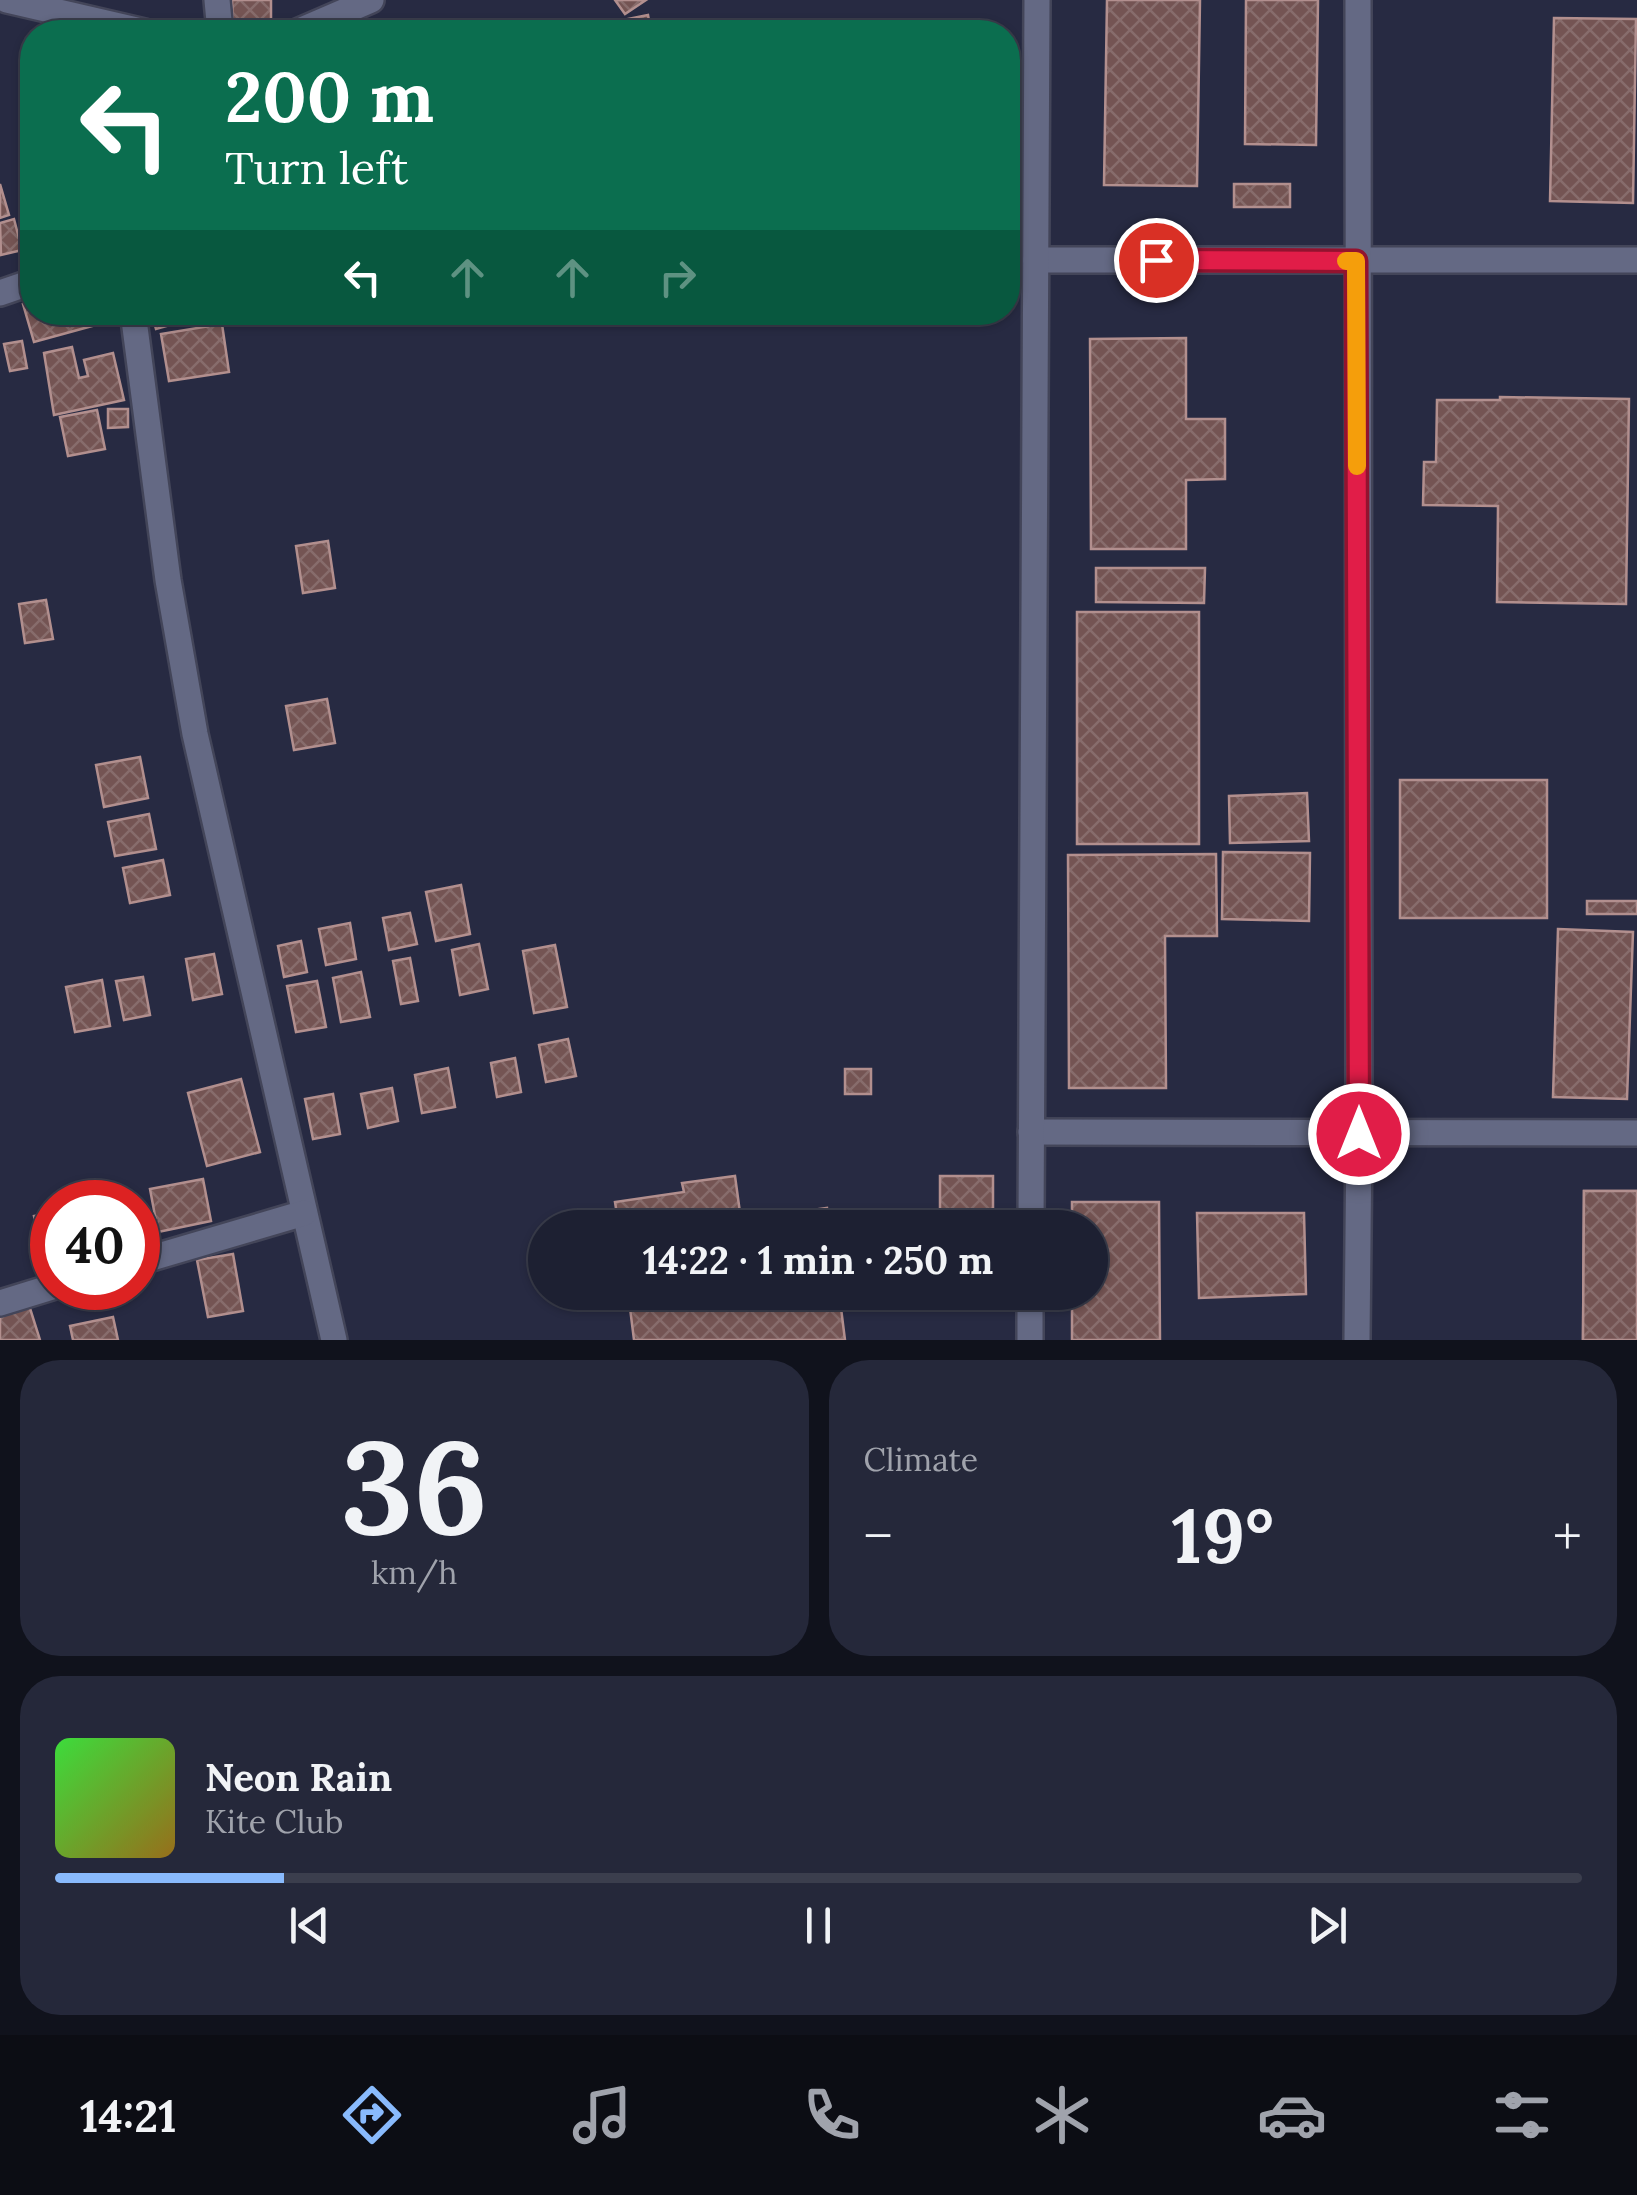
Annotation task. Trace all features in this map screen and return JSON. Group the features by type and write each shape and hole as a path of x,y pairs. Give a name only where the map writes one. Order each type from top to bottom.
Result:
{"street":[{"path":"6,0 93,20"},
{"path":"325,20 371,0"},
{"path":"1030,1210 1037,0"},
{"path":"1356,1340 1358,0"},
{"path":"1036,260 1637,260"},
{"path":"135,325 168,580 195,734 334,1340"},
{"path":"1031,1132 1637,1133"},
{"path":"160,1256 304,1213"},
{"path":"0,1302 30,1293"},
{"path":"1030,1310 1030,1340"}],"building":[{"path":"232,0 271,0 271,20 233,20"},
{"path":"615,0 646,0 625,14"},
{"path":"1107,0 1200,0 1197,186 1104,185"},
{"path":"1246,0 1318,0 1316,145 1245,144"},
{"path":"648,15 649,20 623,20"},
{"path":"1554,18 1636,19 1633,203 1550,201"},
{"path":"0,184 9,215 0,218"},
{"path":"1234,184 1290,184 1290,207 1234,207"},
{"path":"14,219 20,250 1,255 0,223"},
{"path":"29,325 92,325 92,326 34,342"},
{"path":"222,325 229,372 169,381 161,334"},
{"path":"1186,338 1186,419 1225,419 1225,479 1186,480 1186,549 1091,549 1090,339"},
{"path":"22,341 27,368 10,371 4,344"},
{"path":"72,347 79,378 88,376 84,360 113,353 124,400 54,415 44,353"},
{"path":"1629,399 1626,604 1497,602 1498,506 1423,505 1424,462 1436,462 1437,400"},
{"path":"108,409 128,409 128,427 108,428"},
{"path":"97,410 105,449 68,456 60,417"},
{"path":"328,541 335,588 303,593 296,546"},
{"path":"1096,568 1205,568 1204,603 1096,602"},
{"path":"46,600 53,639 25,643 19,604"},
{"path":"1077,612 1199,612 1199,844 1077,844"},
{"path":"327,699 335,743 294,750 286,706"},
{"path":"140,757 148,798 104,807 96,765"},
{"path":"1400,780 1547,780 1547,918 1400,918"},
{"path":"1307,793 1309,841 1230,843 1229,796"},
{"path":"149,814 156,849 115,856 108,822"},
{"path":"1223,852 1310,853 1309,921 1222,919"},
{"path":"1216,854 1217,936 1165,936 1166,1088 1069,1088 1068,855"},
{"path":"163,860 170,895 130,903 123,868"},
{"path":"461,885 470,934 436,941 426,892"},
{"path":"1587,901 1637,901 1637,914 1587,914"},
{"path":"410,913 417,944 389,950 383,918"},
{"path":"350,923 356,959 326,965 319,929"},
{"path":"1558,929 1633,932 1627,1099 1553,1097"},
{"path":"301,941 307,972 284,977 278,946"},
{"path":"479,944 488,989 460,995 452,950"},
{"path":"555,945 567,1007 534,1013 523,951"},
{"path":"214,954 222,994 193,1000 186,959"},
{"path":"410,958 418,1001 401,1004 393,961"},
{"path":"361,972 370,1017 341,1022 333,978"},
{"path":"143,977 150,1015 124,1020 116,981"},
{"path":"102,980 110,1026 75,1032 66,987"},
{"path":"317,981 326,1027 296,1032 287,986"},
{"path":"568,1039 576,1076 546,1082 539,1045"},
{"path":"515,1058 521,1092 497,1097 491,1063"},
{"path":"448,1068 455,1107 422,1113 415,1075"},
{"path":"845,1069 871,1069 871,1094 845,1094"},
{"path":"241,1079 260,1152 207,1166 188,1093"},
{"path":"392,1088 398,1121 368,1128 361,1094"},
{"path":"333,1094 340,1134 313,1139 305,1099"},
{"path":"735,1176 740,1210 616,1210 615,1202 684,1192 682,1183"},
{"path":"940,1176 993,1176 993,1210 940,1210"},
{"path":"203,1179 211,1221 160,1232 160,1187"},
{"path":"1584,1191 1637,1191 1637,1340 1583,1340"},
{"path":"1584,1191 1637,1191 1637,1340 1583,1340"},
{"path":"1072,1202 1159,1202 1160,1340 1072,1340 1072,1310 1108,1310 1108,1210 1072,1210"},
{"path":"1197,1213 1304,1213 1306,1294 1199,1298"},
{"path":"233,1254 243,1311 208,1317 197,1260"},
{"path":"28,1302 40,1340 0,1340 0,1311"},
{"path":"630,1310 841,1310 845,1340 634,1340"},
{"path":"113,1317 118,1340 73,1340 70,1326"}],"slow traffic":[{"path":"1346,261 1356,261 1357,466"}],"route":[{"path":"1156,260 1356,261 1359,1134"}]}
